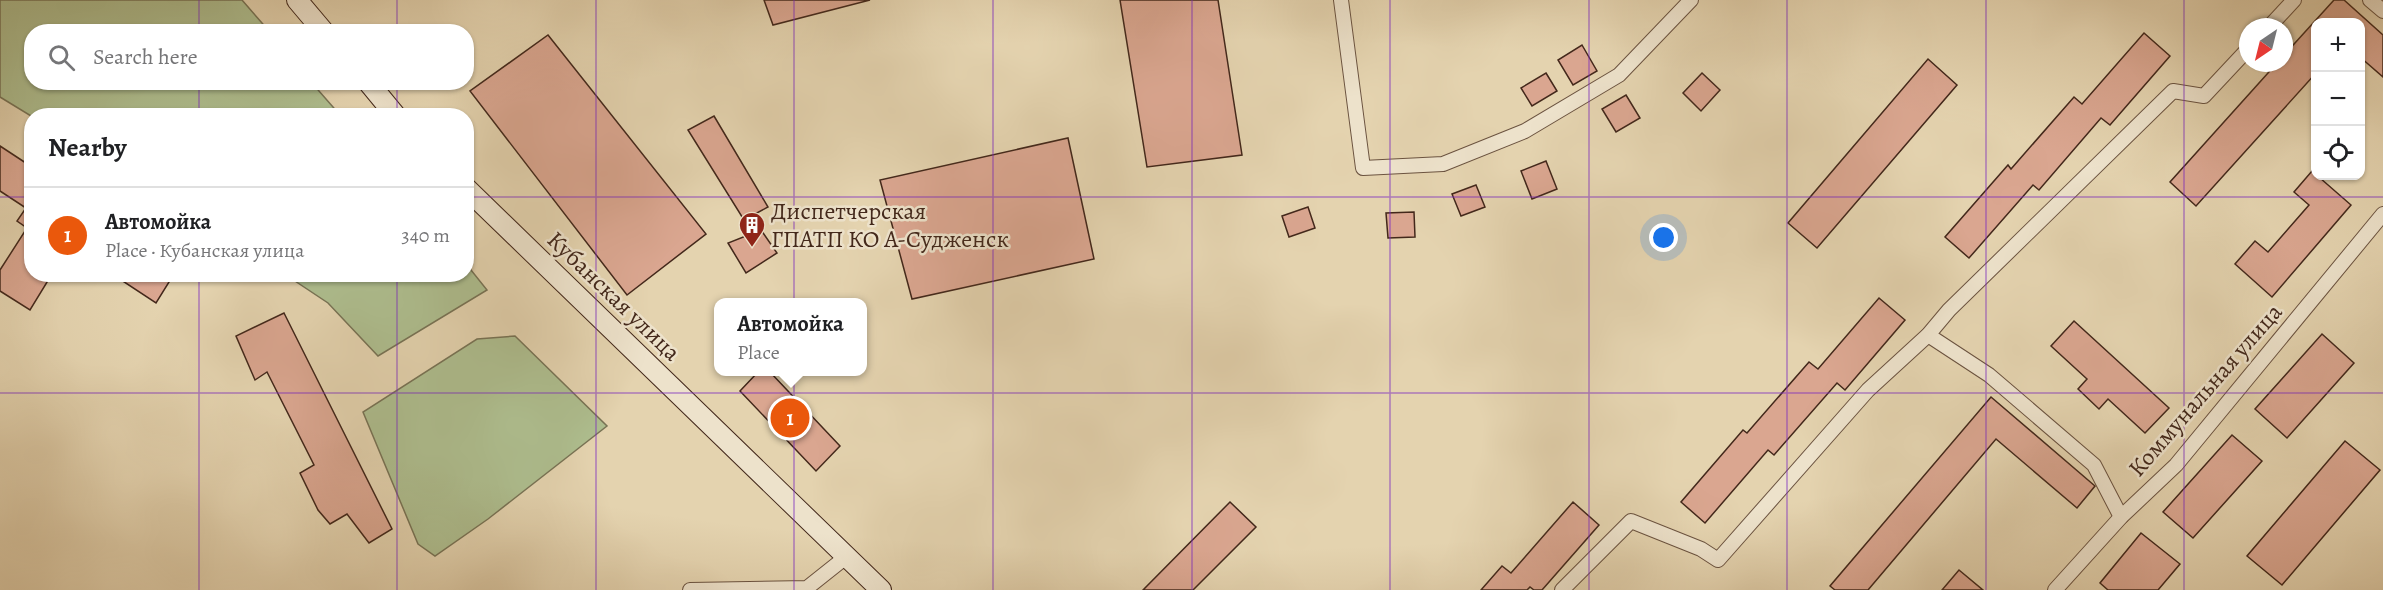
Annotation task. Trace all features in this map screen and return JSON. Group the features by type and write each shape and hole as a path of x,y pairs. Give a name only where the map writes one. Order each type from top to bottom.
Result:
{"street":[{"path":"297,0 317,24"},
{"path":"1341,0 1363,168 1443,164 1525,131 1619,75 1691,0"},
{"path":"2277,18 2294,0"},
{"path":"2370,0 2383,12"},
{"path":"1563,590 1631,521 1701,549 1718,560 1868,390 1928,335 1949,310 2173,91 2204,96 2239,59"},
{"path":"375,90 389,108"},
{"name":"Кубанская улица","path":"474,196 881,590"},
{"name":"Коммунальная улица","path":"2055,590 2121,517 2176,465 2383,214"},
{"path":"1928,335 1989,375 2094,465 2121,517"},
{"path":"690,590 807,588 846,557"}],"green space":[{"path":"0,0 242,0 263,24 24,24 24,90 318,90 334,108 24,108 24,112 0,97"},
{"path":"474,274 487,290 378,356 328,303 296,282 474,282"},
{"path":"515,336 607,426 488,519 435,556 418,544 363,412 477,339"}],"building":[{"path":"764,0 870,0 773,25"},
{"path":"1120,0 1218,0 1242,155 1147,167"},
{"path":"2334,0 2344,0 2364,18 2318,18"},
{"path":"2365,19 2383,35 2383,77 2365,61"},
{"path":"2311,25 2311,79 2196,206 2170,182 2269,72 2293,72 2293,45"},
{"path":"2144,33 2170,56 2110,125 2101,118 2039,190 2033,185 1969,258 1945,237 2008,165 2011,169 2074,97 2082,104"},
{"path":"548,35 706,234 627,295 470,91"},
{"path":"1582,45 1597,71 1573,85 1558,60"},
{"path":"1928,59 1957,85 1817,248 1788,223"},
{"path":"1546,73 1557,91 1532,106 1521,88"},
{"path":"1702,73 1720,90 1701,111 1683,93"},
{"path":"1626,95 1640,118 1616,132 1602,109"},
{"path":"714,116 768,207 744,220 688,130"},
{"path":"1068,138 1094,259 912,299 880,180"},
{"path":"0,146 24,162 24,207 0,191"},
{"path":"1546,161 1557,189 1532,199 1521,171"},
{"path":"2311,172 2311,180 2322,180 2351,205 2272,297 2235,264 2255,241 2268,252 2309,205 2294,192"},
{"path":"1476,185 1485,207 1461,216 1452,194"},
{"path":"1308,207 1315,228 1289,237 1282,216"},
{"path":"24,211 24,226 17,221"},
{"path":"1414,212 1415,237 1388,238 1386,213"},
{"name":"Диспетчерская ГПАТП КО А-Судженск","path":"761,230 777,253 746,273 728,243"},
{"path":"24,233 24,282 47,282 30,310 0,291 0,270"},
{"path":"124,282 169,282 156,303"},
{"path":"1879,298 1905,320 1845,390 1837,383 1774,455 1768,450 1705,523 1681,502 1743,430 1747,433 1809,362 1818,369"},
{"path":"284,313 392,529 369,543 347,514 330,524 318,510 300,473 314,465 267,372 255,380 236,336"},
{"path":"2074,321 2169,408 2145,433 2108,399 2099,409 2078,389 2087,379 2051,346"},
{"path":"2322,334 2354,363 2287,438 2255,409"},
{"path":"754,376 774,376 840,446 816,471 740,391"},
{"path":"1991,397 2095,486 2077,508 1996,439 1868,590 1835,590 1830,586"},
{"path":"2232,435 2262,461 2193,538 2163,512"},
{"path":"2345,441 2380,470 2282,585 2247,556"},
{"path":"1230,502 1256,527 1193,590 1143,590"},
{"path":"1573,502 1599,525 1542,590 1534,590 1530,587 1527,590 1481,590 1502,566 1511,573"},
{"path":"2141,533 2180,564 2158,590 2108,590 2100,583"},
{"path":"1959,570 1983,590 1942,590"}],"place":[{"name":"Диспетчерская ГПАТП КО А-Судженск","path":"752,248"},
{"name":"Автомойка","path":"790,418"}]}
